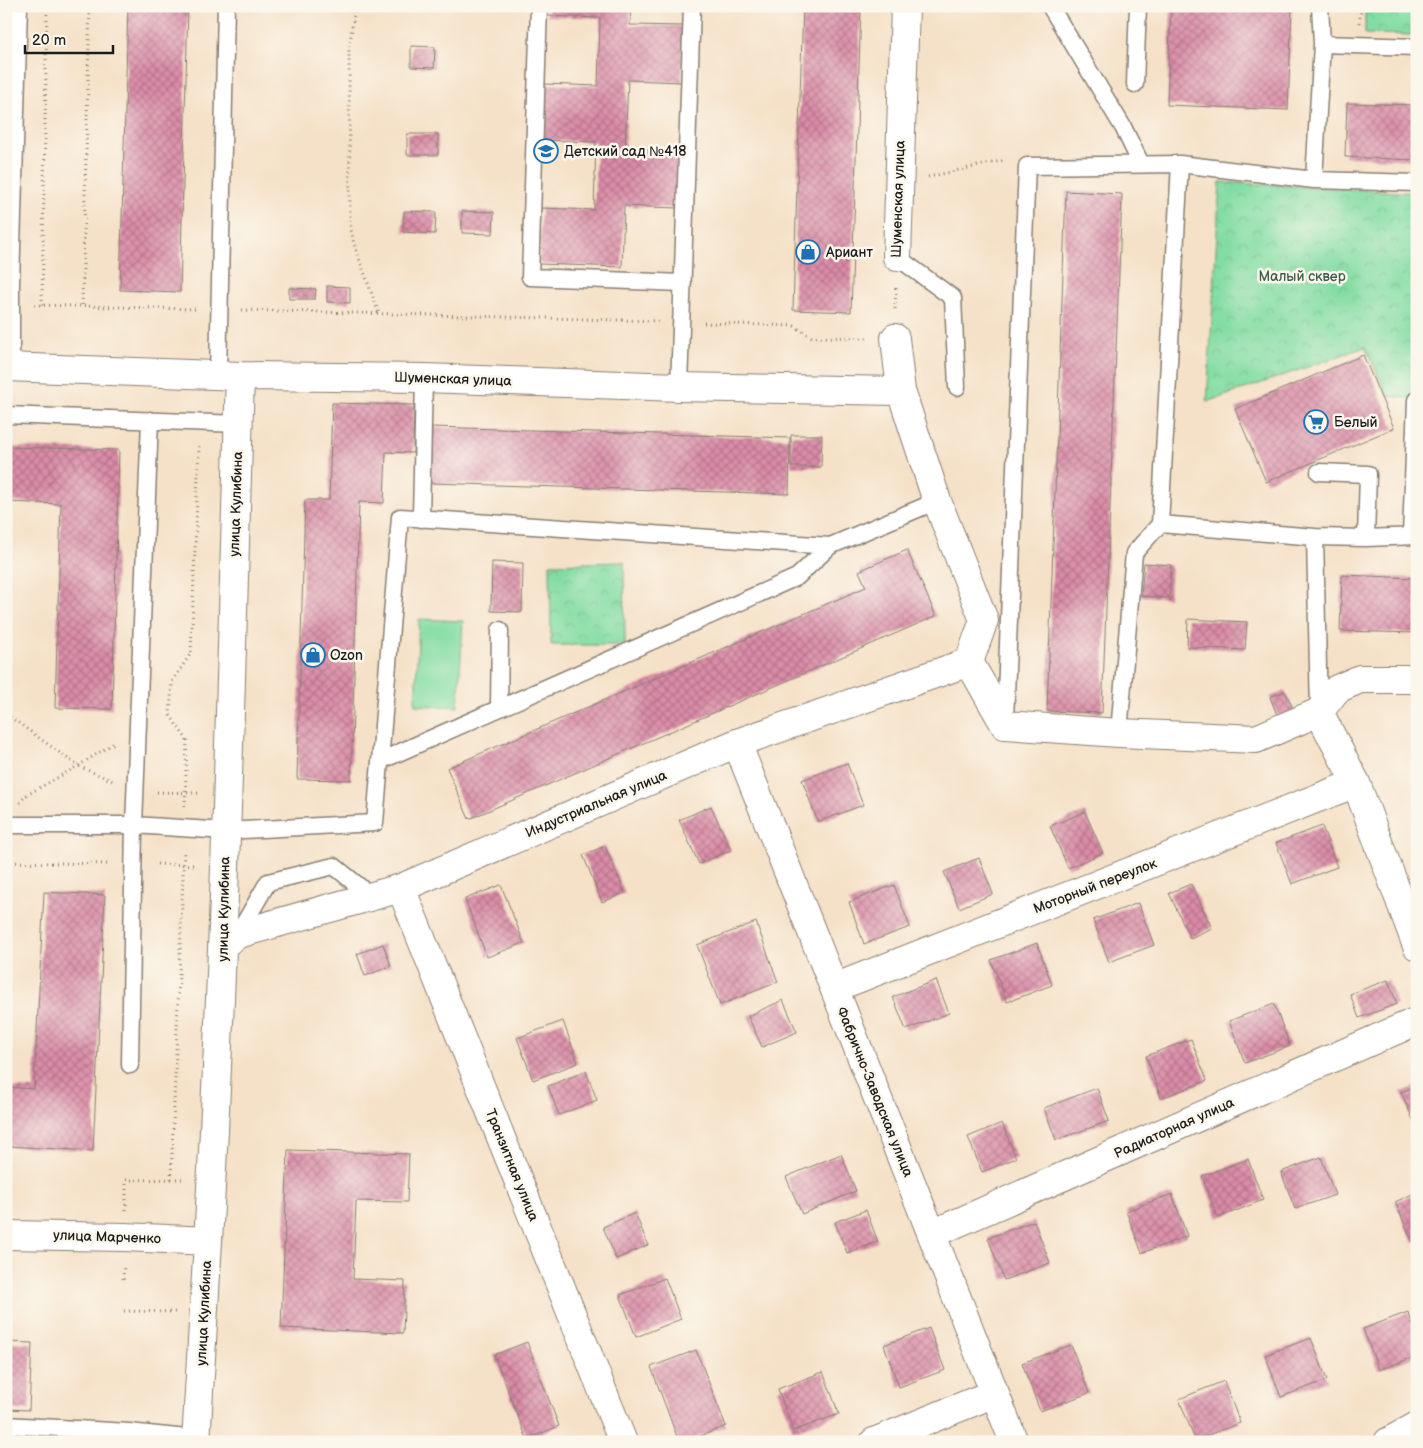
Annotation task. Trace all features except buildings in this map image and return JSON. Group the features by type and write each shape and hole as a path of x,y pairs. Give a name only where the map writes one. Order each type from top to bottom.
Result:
{"street":[{"name":"Шуменская улица","path":"896,257 905,6"},
{"path":"895,338 901,391 937,501 984,620 969,662 1005,725 1120,733 1256,739 1319,712 1337,689 1360,679 1417,679"},
{"name":"Шуменская улица","path":"9,367 229,375 424,378 679,387 901,391"},
{"name":"улица Кулибина","path":"196,1441 211,1178 231,939 226,831 239,424 229,375"},
{"name":"Индустриальная улица","path":"231,939 401,888 737,743 969,662"},
{"path":"1319,712 1356,783 1417,946"},
{"name":"Фабрично-Заводская улица","path":"737,743 1014,1442"},
{"name":"Моторный переулок","path":"834,988 1356,783"},
{"name":"Транзитная улица","path":"401,888 623,1442"},
{"name":"Радиаторная улица","path":"932,1234 1417,1021"},
{"name":"улица Марченко","path":"6,1234 208,1241"},
{"path":"874,1442 994,1393"},
{"path":"1388,1442 1417,1426"}],"lane":[{"path":"9,367 11,305 9,257 19,6"},
{"path":"226,6 219,310 229,375"},
{"path":"539,6 530,277 683,283"},
{"path":"679,387 692,6"},
{"path":"1050,6 1123,127 1141,164"},
{"path":"1135,84 1138,6"},
{"path":"1314,180 1322,44 1320,6"},
{"path":"1322,44 1417,47"},
{"path":"1120,733 1134,553 1160,524 1180,164"},
{"path":"1005,725 1027,166 1180,164 1314,180 1417,183"},
{"path":"896,257 953,298 957,387"},
{"path":"422,519 424,378"},
{"path":"1160,524 1315,537 1366,538 1414,536 1416,400"},
{"path":"6,415 239,424"},
{"path":"130,1065 137,728 150,420"},
{"path":"1320,472 1368,474 1366,538"},
{"path":"380,761 797,577 830,546 937,501"},
{"path":"6,825 134,825 226,831 374,823 400,517 830,546"},
{"path":"1315,537 1319,712"},
{"path":"499,708 500,630"},
{"path":"231,939 268,882 334,866 372,896"},
{"path":"6,1425 129,1432 196,1441"}],"path":[{"path":"42,305 47,6"},
{"path":"82,305 90,6"},
{"path":"355,6 349,50 350,224 354,244 378,314"},
{"path":"898,183 1016,158 1027,166"},
{"name":"Шуменская улица","path":"895,338 896,257"},
{"path":"11,305 82,305 794,326 812,338 895,338"},
{"path":"171,1179 187,740 170,715 172,682 191,653 200,422"},
{"path":"16,809 25,796 78,766 137,728"},
{"path":"123,1279 126,1180 211,1178"}],"green space":[{"path":"1365,6 1417,6 1417,35 1365,34"},
{"name":"Малый сквер","path":"1220,182 1417,193 1417,399 1388,396 1365,347 1207,402"},
{"path":"624,562 625,645 551,645 550,564"},
{"path":"419,619 463,621 458,707 415,705"},
{"path":"272,1437 386,1442 272,1442"}],"place":[{"name":"Детский сад №418","path":"546,151"},
{"name":"Ариант","path":"808,252"},
{"name":"Белый","path":"1316,422"},
{"name":"Ozon","path":"313,655"}]}
